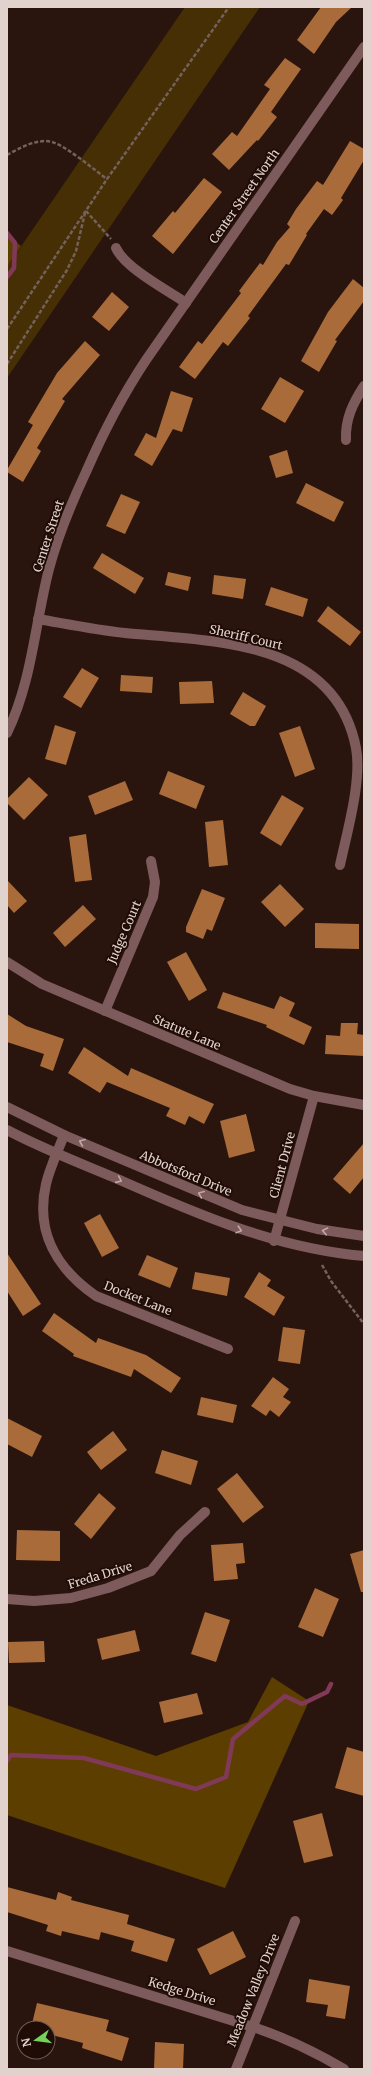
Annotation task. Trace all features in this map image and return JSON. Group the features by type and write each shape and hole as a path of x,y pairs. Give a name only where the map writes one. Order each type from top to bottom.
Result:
{"street":[{"name":"Center Street North","path":"146,360 364,47"},
{"path":"116,248 119,255 135,269 186,303"},
{"name":"Center Street","path":"7,733 24,690 49,569 68,512 108,423 128,386 146,360"},
{"path":"346,440 348,418 353,402 364,386"},
{"name":"Sheriff Court","path":"38,619 124,633 182,636 222,643 283,658 317,679 342,708 351,728 356,749 357,771 340,865"},
{"name":"Judge Court","path":"105,1012 153,897 155,882 151,861"},
{"name":"Statute Lane","path":"7,962 42,984 105,1012 283,1086 314,1096 364,1105"},
{"name":"Client Drive","path":"274,1241 314,1096"},
{"name":"Abbotsford Drive","path":"7,1107 64,1135 242,1210 338,1234 364,1236"},
{"path":"7,1130 57,1153 229,1226 274,1241 364,1256"},
{"name":"Docket Lane","path":"64,1135 46,1183 43,1202 44,1221 49,1240 57,1257 67,1272 79,1284 96,1296 228,1349"},
{"name":"Freda Drive","path":"7,1599 34,1601 67,1599 108,1588 152,1572 180,1535 205,1512"},
{"name":"Meadow Valley Drive","path":"236,2069 295,1921"},
{"name":"Kedge Drive","path":"7,1951 254,2027 311,2050 344,2069"}],"path":[{"path":"7,329 107,179 228,7"},
{"path":"7,154 31,143 52,142 107,179"},
{"path":"86,211 112,240 116,248"},
{"path":"7,364 67,270 76,250 86,211"},
{"path":"322,1265 331,1281 364,1324"}],"shaded area":[{"path":"185,7 260,7 7,378 7,267"},
{"path":"7,235 21,246 7,267"},
{"path":"272,1677 309,1701 225,1888 7,1815 7,1705 156,1756 248,1722"}],"building":[{"path":"321,7 352,7 336,22 314,54 297,40"},
{"path":"285,58 301,69 271,112 277,117 258,141 257,140 229,170 212,154 232,132 237,136 270,89 264,85"},
{"path":"350,141 364,149 364,160 341,198 343,200 332,215 324,209 306,234 307,235 289,265 286,264 248,316 250,318 228,346 223,342 195,379 179,367 198,341 202,344 241,293 239,291 260,263 263,265 277,242 290,227 287,224 296,209 317,181 323,185"},
{"path":"204,178 222,192 173,254 152,236 173,211 175,213"},
{"path":"353,279 364,288 364,301 335,340 337,341 319,372 301,361 328,312"},
{"path":"112,292 129,307 109,331 92,317"},
{"path":"85,341 100,355 62,399 65,401 37,448 41,451 23,482 7,472 7,470 33,425 28,422 57,373"},
{"path":"280,377 304,391 285,423 261,409"},
{"path":"171,391 193,398 182,432 173,429 152,466 134,455 146,433 156,438"},
{"path":"287,450 293,473 276,478 269,456"},
{"path":"306,483 344,502 334,522 296,503"},
{"path":"121,494 140,502 125,534 106,526"},
{"path":"102,553 144,578 135,594 93,568"},
{"path":"168,572 191,577 188,591 165,585"},
{"path":"214,575 246,579 243,599 212,594"},
{"path":"271,587 308,599 303,617 265,605"},
{"path":"328,606 361,632 350,646 317,621"},
{"path":"82,668 99,678 81,708 63,697"},
{"path":"121,675 153,677 152,693 120,691"},
{"path":"212,681 214,703 180,704 179,682"},
{"path":"243,692 266,706 255,726 250,726 230,714"},
{"path":"55,725 76,732 66,765 45,759"},
{"path":"300,726 315,769 295,777 279,733"},
{"path":"168,771 205,786 196,809 159,794"},
{"path":"29,777 48,795 24,820 7,803 7,799"},
{"path":"125,781 133,800 95,815 88,796"},
{"path":"282,795 304,808 281,846 260,833"},
{"path":"223,820 228,865 209,867 205,822"},
{"path":"86,834 92,880 75,882 69,837"},
{"path":"7,880 27,901 14,913 7,905"},
{"path":"280,884 304,909 285,927 261,902"},
{"path":"202,889 225,898 212,931 207,929 203,939 186,932 186,927"},
{"path":"83,905 96,919 65,947 53,933"},
{"path":"315,923 359,924 359,949 315,948"},
{"path":"186,952 207,990 189,1001 167,962"},
{"path":"223,992 274,1009 280,996 295,1003 289,1016 312,1027 304,1045 266,1027 267,1025 217,1008"},
{"path":"7,1014 26,1026 64,1039 53,1071 40,1066 44,1054 7,1042"},
{"path":"341,1023 358,1023 357,1034 364,1035 364,1056 325,1054 326,1035 340,1036"},
{"path":"84,1047 128,1076 131,1068 214,1104 204,1124 189,1116 185,1125 166,1116 170,1108 107,1082 100,1093 68,1073"},
{"path":"246,1114 255,1151 229,1158 220,1121"},
{"path":"364,1143 364,1177 350,1194 333,1179"},
{"path":"100,1214 119,1248 102,1257 84,1223"},
{"path":"7,1253 41,1304 23,1316 7,1291"},
{"path":"147,1255 178,1268 170,1288 138,1275"},
{"path":"195,1272 230,1278 227,1296 192,1289"},
{"path":"259,1272 271,1280 267,1286 285,1297 274,1316 244,1297"},
{"path":"54,1313 96,1343 98,1338 146,1355 181,1378 171,1393 134,1369 131,1377 73,1356 74,1354 42,1331"},
{"path":"283,1327 305,1330 300,1364 278,1361"},
{"path":"273,1377 289,1389 283,1397 291,1402 279,1417 270,1410 266,1416 251,1406"},
{"path":"201,1397 237,1405 233,1423 197,1415"},
{"path":"7,1418 42,1436 32,1457 7,1444"},
{"path":"113,1431 127,1450 101,1470 87,1452"},
{"path":"162,1450 198,1461 191,1485 155,1473"},
{"path":"237,1473 264,1507 243,1523 217,1489"},
{"path":"99,1493 116,1508 91,1539 74,1524"},
{"path":"17,1530 60,1531 60,1561 16,1560"},
{"path":"243,1543 245,1563 236,1564 238,1579 214,1581 211,1545"},
{"path":"364,1550 364,1592 361,1592 350,1554"},
{"path":"315,1588 339,1599 323,1637 298,1627"},
{"path":"205,1612 230,1620 216,1662 191,1654"},
{"path":"135,1630 140,1651 102,1660 97,1639"},
{"path":"44,1641 45,1662 9,1663 8,1642"},
{"path":"197,1693 203,1714 164,1723 159,1702"},
{"path":"347,1747 364,1752 364,1796 335,1788"},
{"path":"322,1813 333,1856 304,1863 293,1821"},
{"path":"7,1887 56,1900 58,1892 72,1897 71,1900 129,1915 127,1924 175,1939 167,1962 131,1951 134,1941 101,1932 99,1940 62,1931 61,1936 46,1931 48,1925 7,1912"},
{"path":"233,1931 246,1957 210,1975 197,1949"},
{"path":"309,1979 350,1986 345,2019 326,2016 328,2005 306,2002"},
{"path":"37,2003 109,2020 106,2031 129,2038 122,2061 82,2048 83,2043 56,2036 56,2020 33,2020"},
{"path":"155,2042 184,2044 183,2069 154,2069"}],"waterway":[{"path":"7,233 15,243 14,268 7,277"},
{"path":"7,1761 11,1755 84,1758 196,1789 226,1777 233,1739 285,1696 302,1704 327,1692 331,1684"}]}
